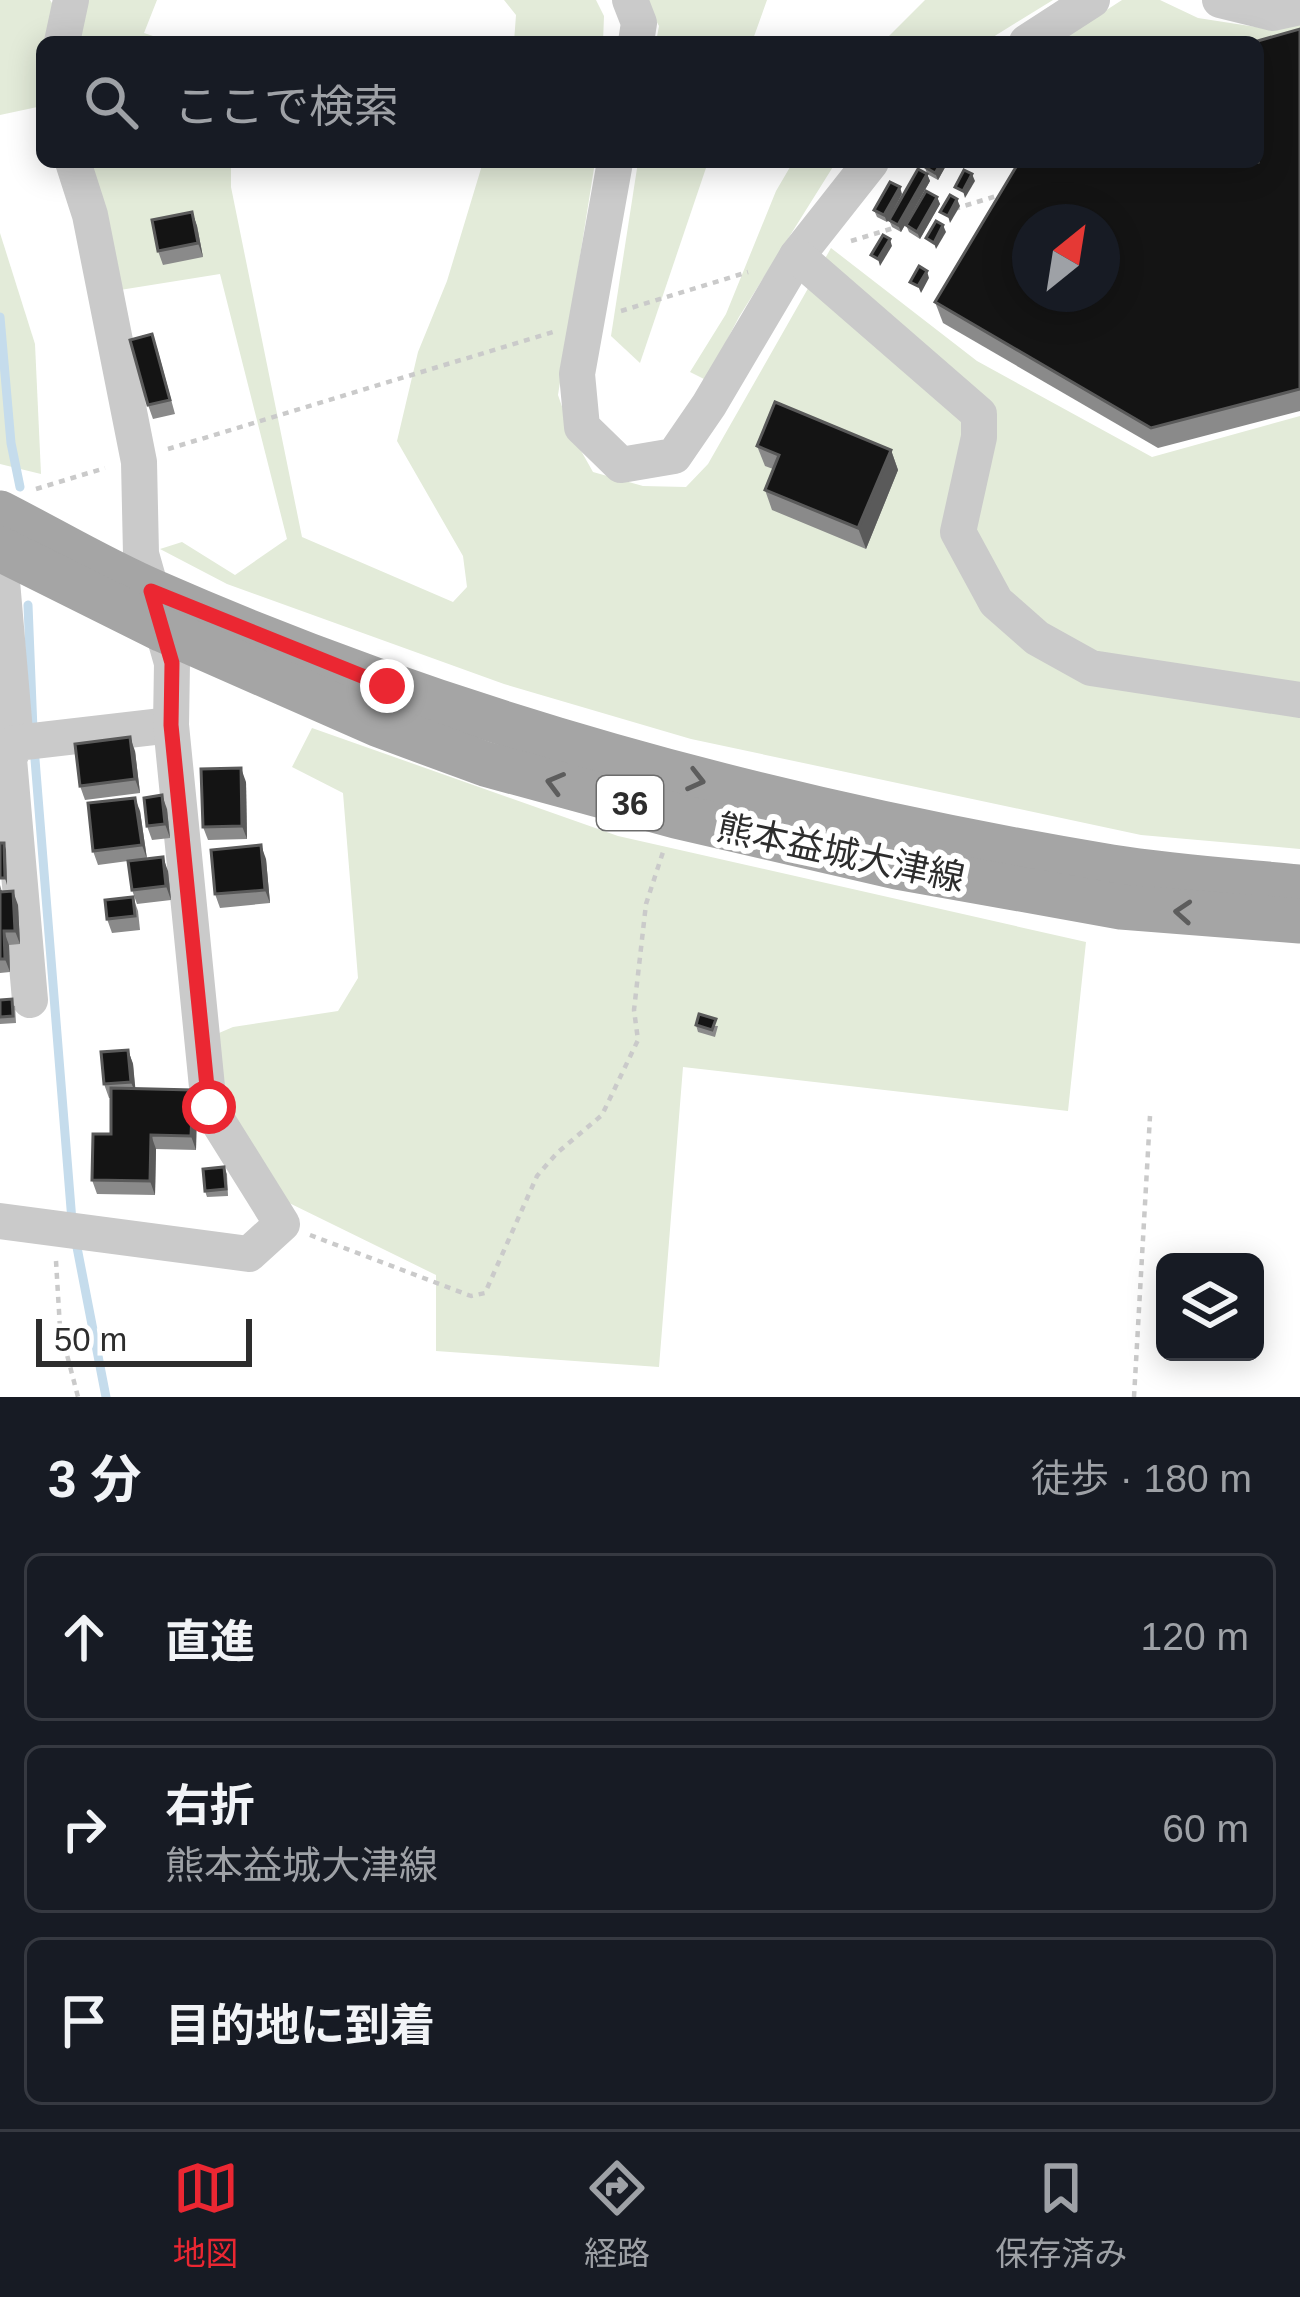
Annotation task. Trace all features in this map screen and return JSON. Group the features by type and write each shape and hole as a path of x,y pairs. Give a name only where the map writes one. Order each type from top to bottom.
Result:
{"main road":[{"name":"熊本益城大津線","path":"0,513 157,610 379,725 485,764 676,816 897,867 1121,907 1300,921"},
{"name":"熊本益城大津線","path":"0,553 405,692 712,784 909,829 1114,868 1300,887"}],"street":[{"path":"63,36 70,0"},
{"path":"630,0 640,23 637,36"},
{"path":"1036,36 1092,0"},
{"path":"1220,0 1273,13 1300,7"},
{"path":"0,1222 249,1254 282,1224 209,1107 171,725 172,663 141,554 140,462 90,215 76,168"},
{"path":"614,168 577,374 582,427 620,465 674,457 797,256 866,168"},
{"path":"797,256 979,414 980,437 958,532 996,602 1037,638 1091,668 1300,700"},
{"path":"0,553 20,749 30,1000"},
{"path":"20,749 171,725"}],"path":[{"path":"282,1224 470,1296 485,1293 537,1176 602,1115 638,1040 634,1010 646,904 676,816"},
{"path":"1134,1397 1150,1116"},
{"path":"70,1231 60,1328 78,1397"}],"green space":[{"path":"0,0 50,0 57,11 87,0 157,0 144,33 153,36 36,36 36,107 0,115"},
{"path":"504,0 596,0 604,16 603,36 514,36 516,15"},
{"path":"645,0 767,0 754,36 657,36 659,26"},
{"path":"925,0 1053,0 995,36 889,36"},
{"path":"1122,0 1160,0 1198,18 1269,29 1300,22 1300,51 1264,43 1264,36 1066,36"},
{"path":"91,168 231,168 302,537 453,602 467,587 463,556 397,441 418,352 447,281 481,168 594,168 558,395 571,433 593,472 643,486 686,487 708,464 831,248 977,361 1152,457 1300,416 1300,849 1141,835 691,739 504,684 227,584 160,549 182,542 235,575 287,539 220,274 120,290"},
{"path":"637,168 706,168 640,363 611,336"},
{"path":"789,168 832,168 739,317 706,380 690,372 726,314"},
{"path":"0,233 35,344 41,474 0,464"},
{"path":"312,728 618,836 1086,942 1068,1111 683,1067 659,1367 436,1351 436,1275 281,1199 220,1107 212,1036 233,1027 338,1011 358,978 343,793 292,767"}],"building":[{"path":"1300,29 1300,389 1151,428 935,302 1015,168 1264,168 1264,39"},
{"path":"918,169 927,174 898,225 889,220"},
{"path":"964,170 972,174 963,191 955,187"},
{"path":"890,182 900,187 884,215 874,210"},
{"path":"926,191 937,197 917,232 906,225"},
{"path":"950,195 957,199 948,216 940,212"},
{"path":"192,212 198,243 158,251 152,220"},
{"path":"936,221 943,225 934,243 926,238"},
{"path":"883,235 890,239 878,259 871,255"},
{"path":"919,266 927,271 918,286 910,282"},
{"path":"152,334 170,400 148,405 130,340"},
{"path":"775,402 891,450 858,528 765,490 779,455 757,446"},
{"path":"130,737 135,779 80,786 75,744"},
{"path":"241,768 242,826 203,827 201,769"},
{"path":"162,795 165,824 147,826 144,798"},
{"path":"135,798 142,845 93,851 88,803"},
{"path":"0,843 4,843 5,878 0,878"},
{"path":"261,845 265,890 215,894 211,850"},
{"path":"163,857 166,886 132,890 128,861"},
{"path":"13,891 15,931 4,931 5,959 0,959 0,892"},
{"path":"133,897 135,916 107,919 105,900"},
{"path":"12,999 13,1016 0,1017 0,1000"},
{"path":"699,1014 716,1019 712,1030 696,1025"},
{"path":"128,1050 131,1082 104,1084 101,1052"},
{"path":"111,1088 193,1090 191,1136 151,1135 150,1181 92,1180 93,1134 111,1134"},
{"path":"224,1167 226,1189 205,1191 203,1169"}],"waterway":[{"path":"0,317 11,443 20,487"},
{"path":"28,605 33,730"},
{"path":"34,747 72,1221"},
{"path":"75,1237 106,1397"}],"route":[{"path":"209,1107 171,725 172,663 151,591 387,686"}]}
